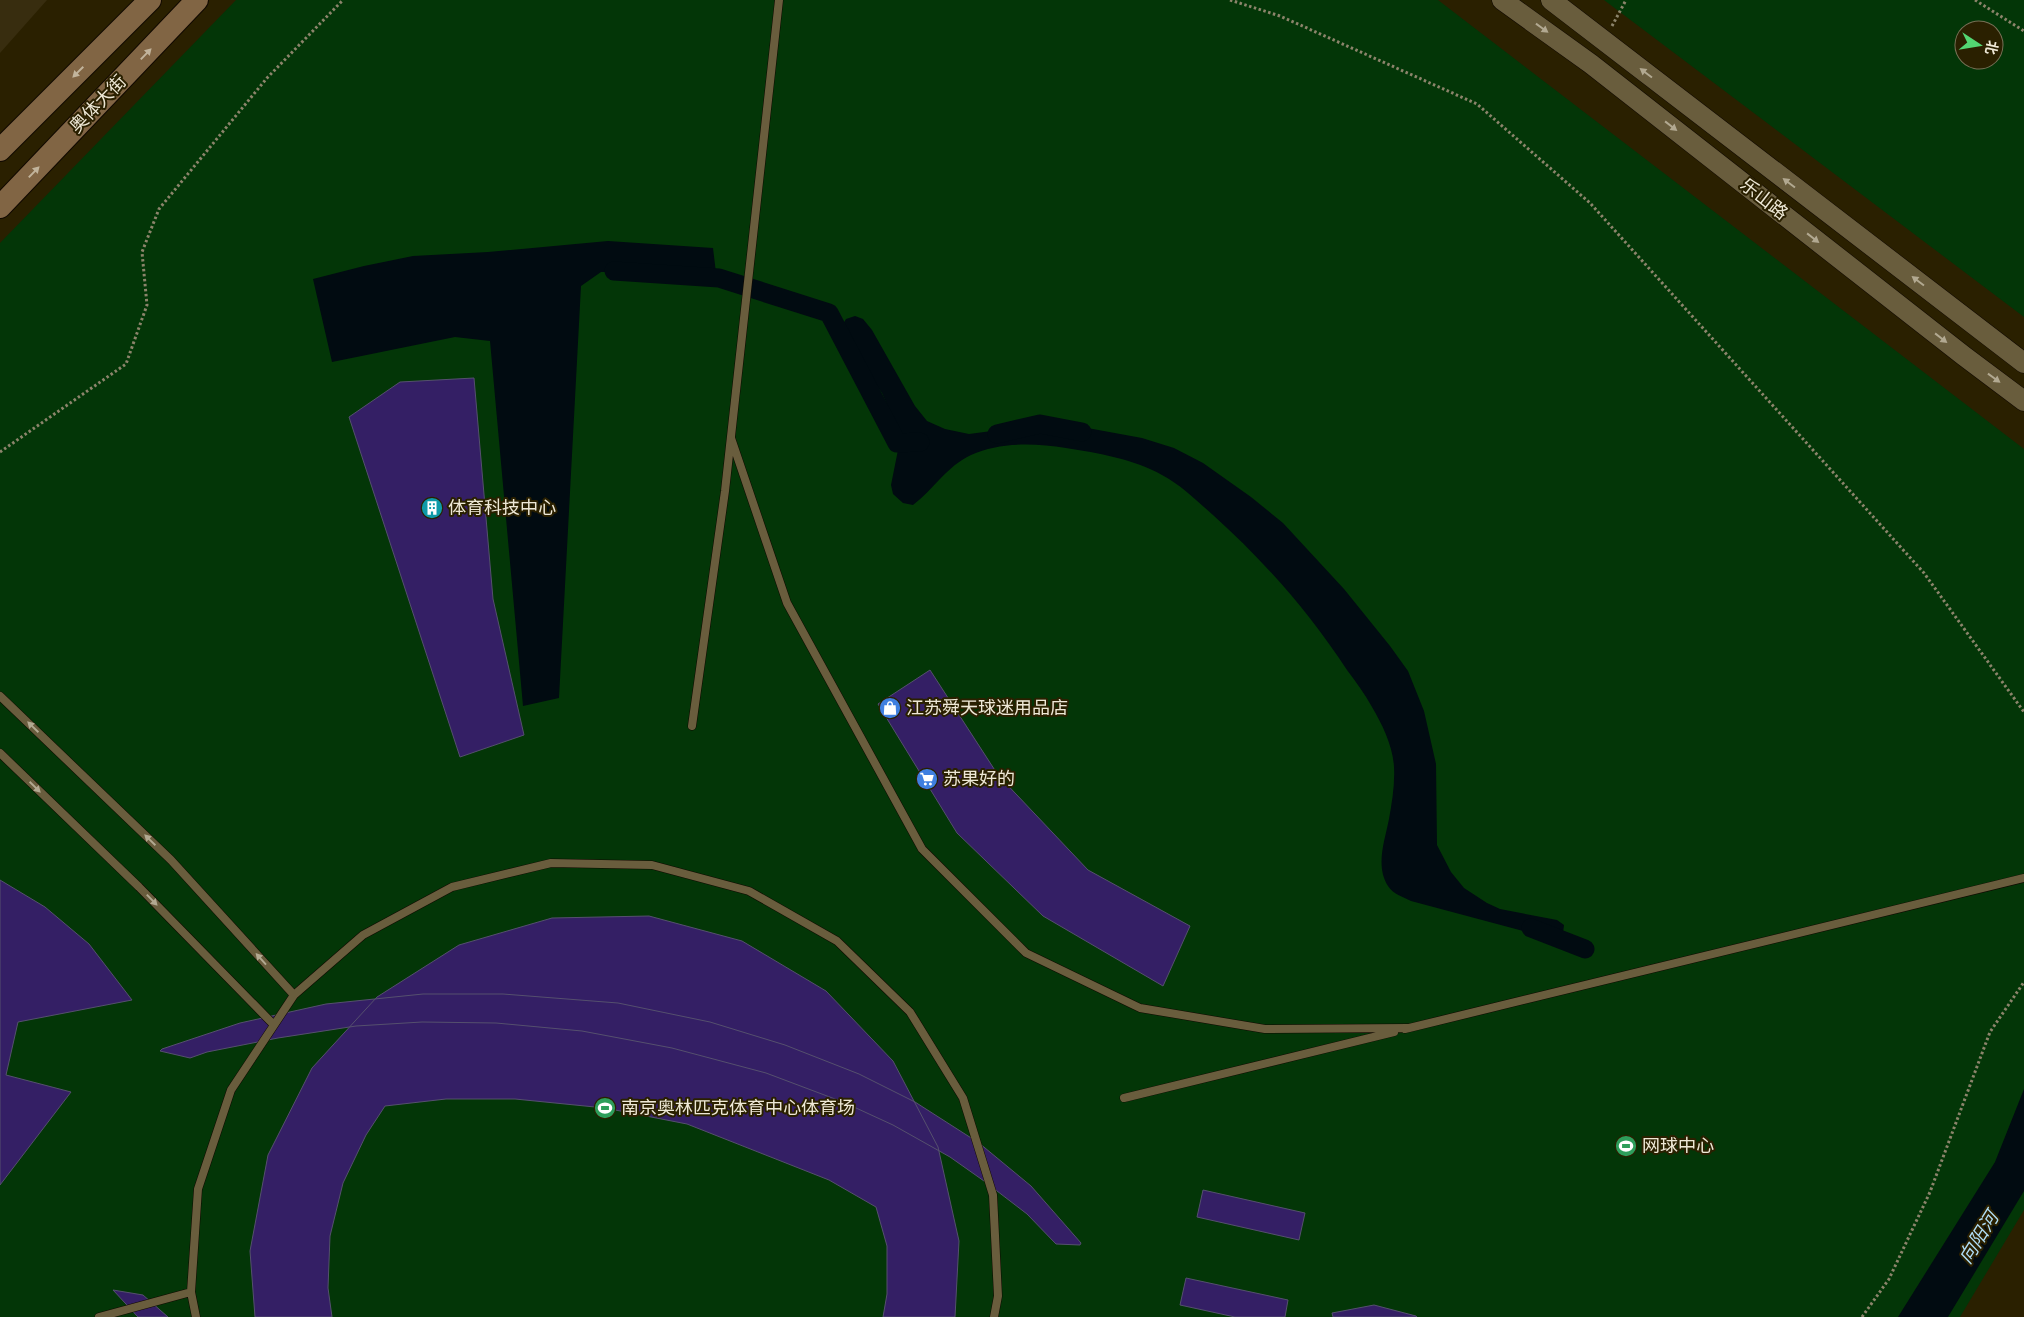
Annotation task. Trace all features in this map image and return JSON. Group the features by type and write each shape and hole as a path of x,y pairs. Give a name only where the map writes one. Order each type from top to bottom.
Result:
{"main road":[{"name":"奥体大街","path":"0,150 150,0"},
{"name":"奥体大街","path":"0,207 197,0"}],"street":[{"name":"乐山路","path":"1502,0 1591,64 2024,401"},
{"name":"乐山路","path":"1551,0 2024,363"}],"lane":[{"path":"692,726 725,491 780,0"},
{"path":"731,438 787,604 922,849 1026,953 1140,1008 1265,1029 1408,1028"},
{"path":"0,696 171,860 294,995"},
{"path":"0,753 139,887 274,1025"},
{"path":"196,1317 192,1292 198,1189 231,1090 294,995 363,935 452,887 551,863 652,864 749,891 837,941 910,1012 963,1098 993,1195 998,1296 994,1317"},
{"path":"1124,1098 2024,878"},
{"path":"99,1317 192,1292"}],"path":[{"path":"0,452 126,364 147,305 142,252 159,209 267,78 343,0"},
{"path":"1230,0 1280,16 1477,104 1590,203 1924,573 2024,712"},
{"path":"1975,0 2024,31"},
{"path":"1862,1317 1889,1279 1930,1192 1990,1032 2024,982"}],"shaded area":[{"path":"0,0 47,0 0,53"}],"green space":[{"path":"236,0 1438,0 2024,449 2024,1210 1960,1317 0,1317 0,243"},
{"path":"1604,0 2024,0 2024,317"}],"water":[{"path":"608,241 713,248 716,273 601,272 581,286 559,698 523,706 490,341 455,337 332,362 313,279 413,256 488,252"},
{"path":"855,316 863,319 872,330 915,406 927,421 945,429 969,434 1007,429 1082,427 1142,438 1174,448 1203,463 1251,497 1283,523 1344,589 1408,671 1424,711 1436,764 1437,845 1451,872 1464,888 1487,903 1500,909 1557,920 1564,925 1563,933 1553,937 1538,935 1411,901 1390,889 1382,870 1382,853 1392,800 1394,767 1389,743 1376,714 1317,628 1285,588 1232,532 1169,479 1140,465 1103,455 1042,445 1005,446 982,451 962,460 913,505 903,503 893,494 891,485 898,450 890,411 882,393 844,339 842,326 846,319"},
{"name":"向阳河","path":"2024,1089 2024,1191 1948,1317 1898,1317 1995,1162"}],"building":[{"name":"体育科技中心","path":"474,378 493,599 524,735 460,757 349,417 400,382"},
{"path":"930,670 998,775 1088,870 1190,926 1163,986 1043,916 957,833 878,704"},
{"path":"0,880 45,907 89,944 132,1000 18,1022 6,1075 71,1092 0,1185"},
{"path":"649,916 742,941 826,991 893,1061 938,1147 959,1241 955,1317 883,1317 887,1294 887,1246 876,1207 829,1180 687,1124 605,1108 515,1099 446,1099 385,1106 366,1135 343,1183 330,1236 328,1288 332,1317 255,1317 250,1251 268,1155 312,1068 377,997 459,945 552,918"},
{"path":"423,994 503,994 618,1003 710,1022 785,1045 859,1074 915,1102 979,1143 1031,1186 1081,1243 1080,1245 1056,1244 1027,1214 984,1181 950,1157 893,1125 843,1102 766,1073 672,1048 582,1031 496,1023 422,1022 356,1026 278,1038 207,1052 190,1058 160,1051 240,1023 326,1004"},
{"path":"1203,1190 1305,1213 1299,1240 1197,1217"},
{"path":"1186,1278 1288,1300 1285,1317 1235,1317 1180,1305"},
{"path":"113,1290 143,1295 168,1317 138,1317"},
{"path":"1374,1305 1417,1317 1333,1317 1332,1313"}],"waterway":[{"path":"614,271 719,278 829,313 897,443 920,442"},
{"path":"997,434 1040,424 1082,432"},
{"path":"1531,928 1585,949"}],"place":[{"name":"体育科技中心","path":"432,508"},
{"name":"江苏舜天球迷用品店","path":"890,708"},
{"name":"苏果好的","path":"927,779"},
{"name":"南京奥林匹克体育中心体育场","path":"605,1108"},
{"name":"网球中心","path":"1626,1146"}]}
